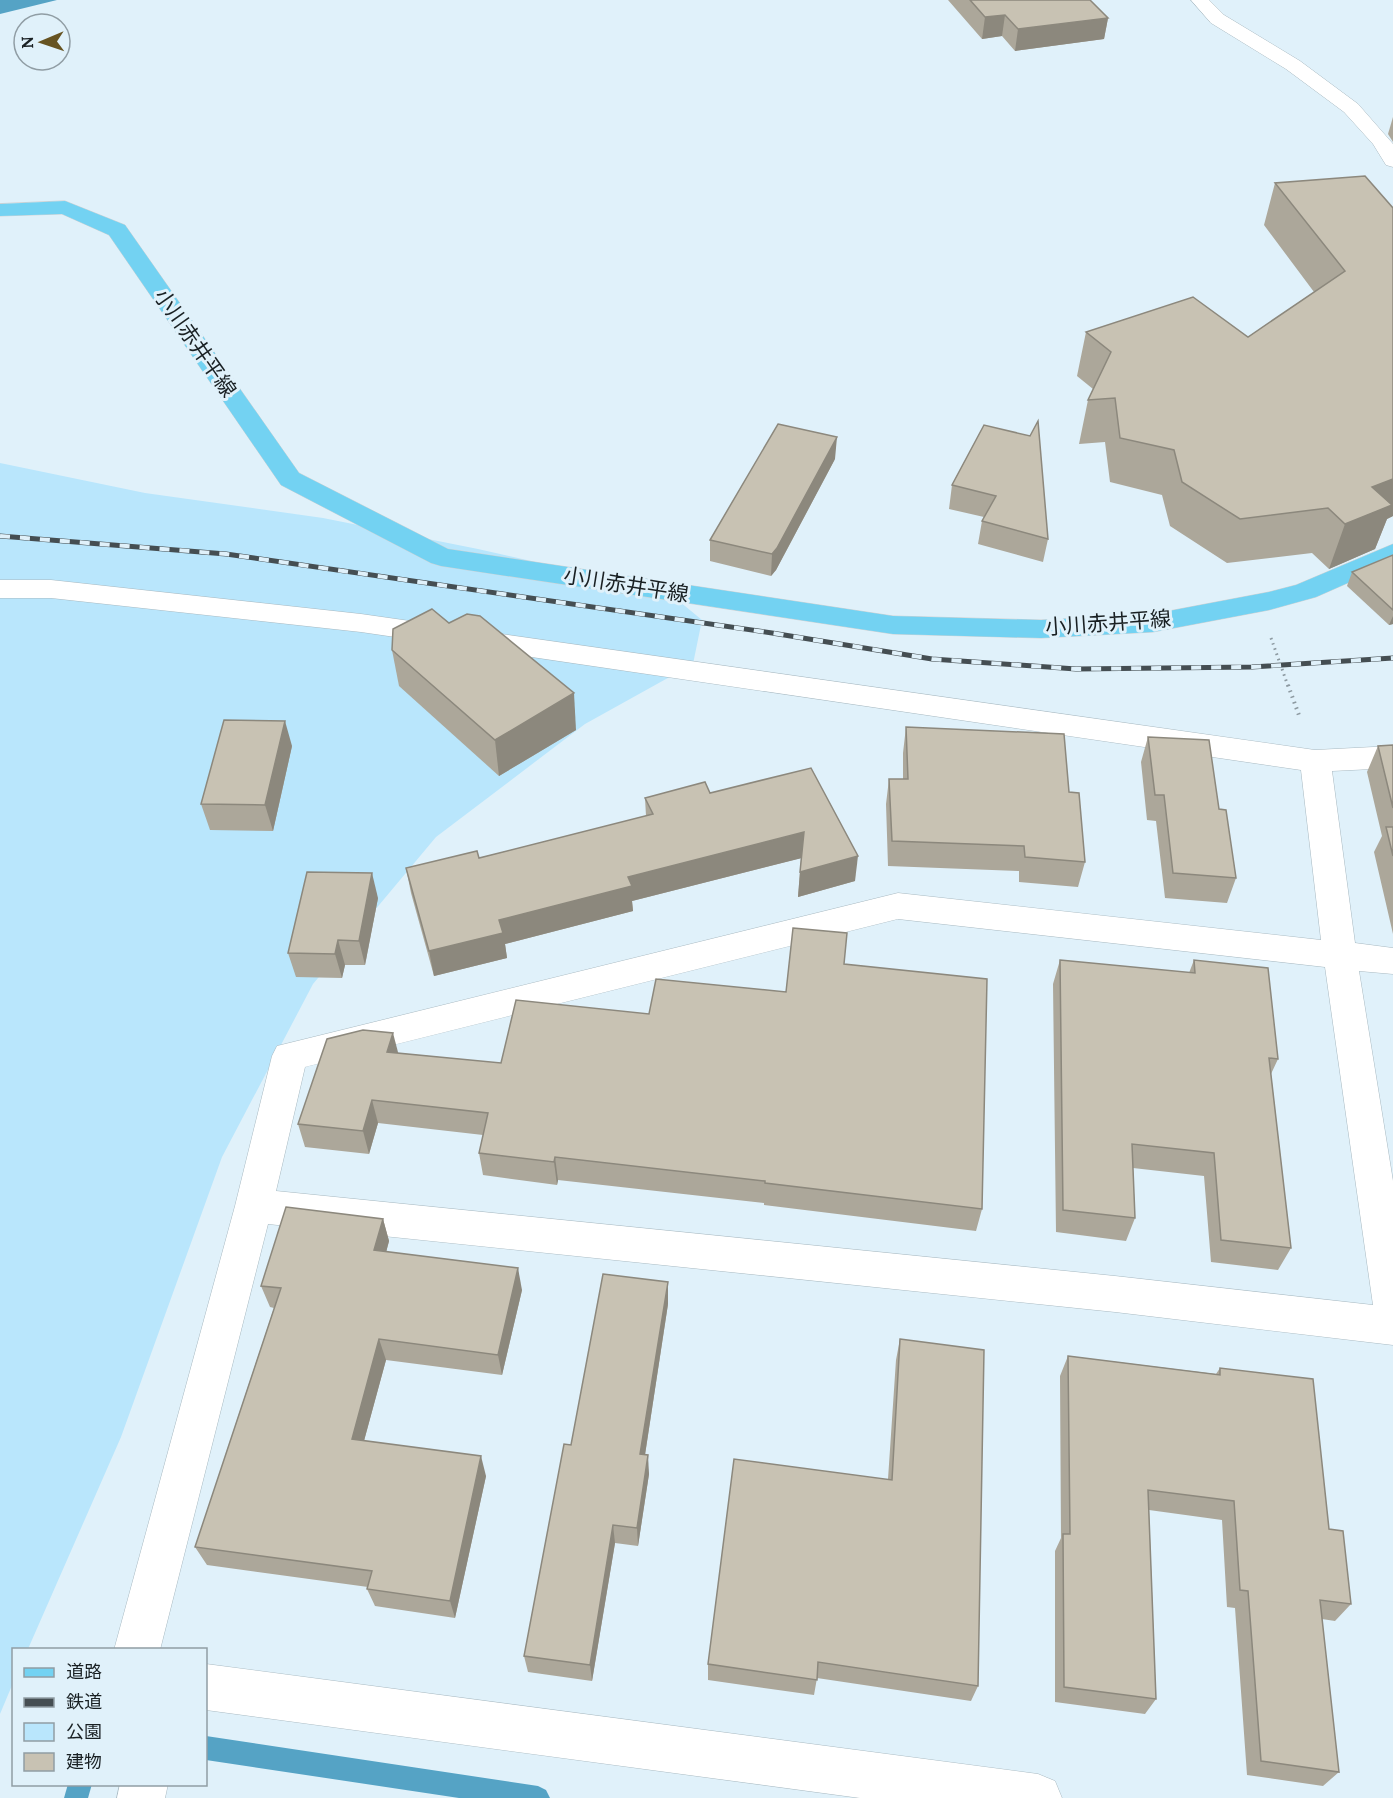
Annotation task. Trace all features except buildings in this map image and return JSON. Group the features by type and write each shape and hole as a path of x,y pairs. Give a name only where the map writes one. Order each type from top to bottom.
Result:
{"main road":[{"name":"小川赤井平線","path":"0,210 65,207 117,230 290,479 441,557 893,625 1041,629 1153,623 1258,603 1306,591 1393,554"}],"street":[{"path":"1200,0 1215,18 1300,68 1349,107 1378,135 1393,161"},
{"path":"0,589 51,589 361,623 1315,761 1393,757"},
{"path":"1315,761 1340,955 1393,1305"},
{"path":"138,1648 254,1206 290,1056 898,906 1393,961"},
{"path":"254,1206 1115,1294 1393,1326"},
{"path":"207,1687 1038,1798"}],"path":[{"path":"1258,603 1315,761"}],"green space":[{"path":"0,463 145,493 323,518 478,549 668,592 702,620 693,664 585,724 436,837 313,984 222,1157 121,1437 28,1648 12,1648 12,1685 0,1714"}],"shaded area":[{"path":"0,0 57,0 0,14"}],"waterway":[{"path":"207,1748 538,1798"},
{"path":"76,1798 79,1786"}],"railway":[{"path":"0,536 226,554 772,633 932,659 1076,669 1252,667 1393,658"}]}
